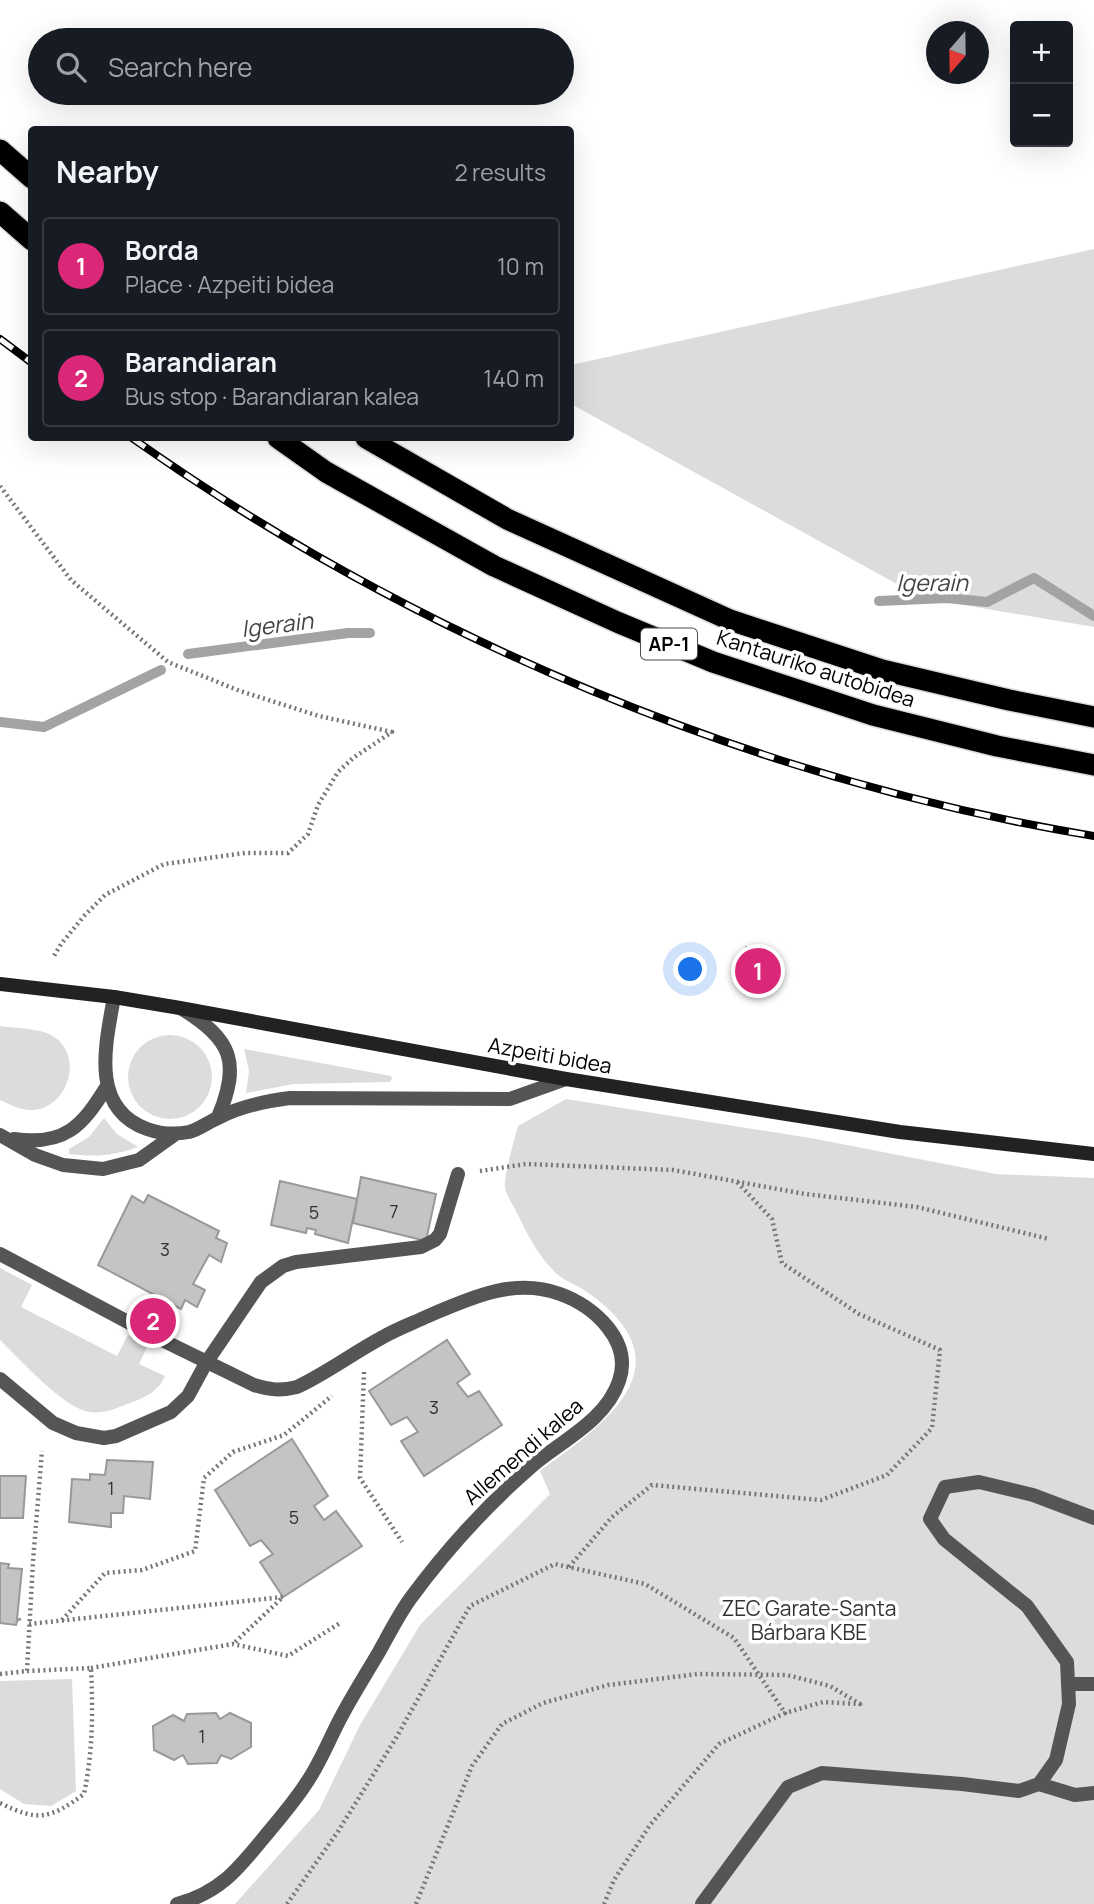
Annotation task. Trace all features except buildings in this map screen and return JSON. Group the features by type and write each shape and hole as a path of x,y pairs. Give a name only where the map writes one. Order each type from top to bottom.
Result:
{"highway":[{"path":"0,150 28,174"},
{"path":"0,212 28,236"},
{"name":"Kantauriko autobidea","path":"282,441 326,472 495,566 713,662 873,715 997,746 1094,765"},
{"name":"Kantauriko autobidea","path":"371,441 507,519 730,620 882,670 1094,718"}],"main road":[{"name":"Azpeiti bidea","path":"0,984 114,997 566,1079 900,1132 1094,1154"}],"street":[{"path":"114,997 105,1051 107,1086 117,1104 140,1126 174,1135"},
{"path":"180,1008 206,1023 221,1040 229,1057 230,1085 218,1117"},
{"path":"3,1137 35,1155 63,1165 103,1169 139,1160 174,1135 191,1131 218,1117 269,1101 290,1098 510,1098 566,1079"},
{"path":"3,1137 32,1142 53,1139 68,1133 91,1113 107,1086"},
{"path":"0,1379 53,1423 76,1433 104,1438 116,1436 171,1412 188,1396 206,1363 261,1282 283,1266 296,1262 421,1247 435,1240 442,1228 458,1174"},
{"name":"Allemendi kalea","path":"0,1254 206,1363 269,1390 284,1391 312,1380 384,1336 491,1291 513,1288 559,1293 578,1301 594,1313 616,1340 622,1366 614,1392 593,1419 533,1466 460,1535 409,1601 343,1712 307,1782 233,1876 197,1899 177,1904"},
{"path":"1040,1784 1056,1760 1069,1704 1067,1662 1027,1606 944,1539 930,1519 945,1487 979,1482 1033,1496 1094,1518"},
{"path":"1068,1684 1094,1684"},
{"path":"702,1904 788,1787 822,1773 1019,1791 1040,1784 1075,1795 1094,1793"}],"path":[{"path":"0,486 71,580 167,662 253,696 319,716 392,732 353,758 338,772 318,805 308,834 288,853 245,853 164,864 105,895 84,916 54,956"},
{"path":"458,1174 526,1164 673,1170 806,1194 917,1207 1049,1239"},
{"path":"569,1567 612,1517 652,1485 821,1500 887,1475 932,1428 940,1349 859,1314 782,1263 772,1219 737,1182"},
{"path":"354,1377 365,1368 360,1478 402,1542"},
{"path":"62,1620 106,1573 142,1570 195,1551 204,1478 233,1452 284,1435 334,1395"},
{"path":"27,1671 42,1451"},
{"path":"287,1904 344,1823 396,1738 470,1606 555,1564 645,1584 734,1638 785,1713"},
{"path":"29,1624 284,1597 233,1644"},
{"path":"0,1674 91,1668 233,1644 288,1656 340,1623"},
{"path":"0,1803 22,1814 41,1817 65,1808 84,1794 91,1761 93,1729 91,1668"},
{"path":"416,1904 472,1766 502,1724 544,1703 608,1685 698,1674 788,1675 830,1686 860,1704 823,1702 785,1713 719,1744 650,1825 614,1880 604,1904"}],"green space":[{"path":"1094,249 1094,627 922,598 574,406 574,364"},
{"path":"0,1026 45,1032 65,1048 70,1071 61,1094 53,1102 30,1110 0,1100"},
{"path":"170,1035 186,1038 200,1047 209,1061 212,1077 209,1093 200,1107 186,1116 170,1119 154,1116 140,1107 131,1093 128,1077 131,1061 140,1047 154,1038"},
{"path":"244,1049 391,1076 392,1079 390,1082 294,1084 246,1093 249,1071"},
{"name":"ZEC Garate-Santa Bárbara KBE","path":"566,1099 816,1139 996,1174 1094,1178 1094,1904 235,1904 319,1810 360,1725 420,1625 550,1494 540,1471 590,1433 611,1413 627,1392 635,1369 633,1345 619,1320 590,1294 551,1268 531,1240 505,1188 507,1167 518,1126"},
{"path":"104,1118 117,1134 138,1147 104,1155 69,1154 69,1149 89,1137"},
{"path":"0,1268 32,1285 21,1307 117,1356 128,1335 148,1345 139,1364 165,1376 162,1382 144,1397 104,1412 89,1412 67,1401 42,1382 0,1340"},
{"path":"72,1679 76,1791 51,1806 24,1804 0,1789 0,1681"}],"waterway":[{"name":"Igerain","path":"879,601 947,598 987,602 1034,578 1094,616"},
{"name":"Igerain","path":"188,654 348,633 370,633"},
{"name":"Igerain","path":"0,722 44,727 161,670"}],"railway":[{"path":"0,339 28,360"},
{"path":"136,441 240,510 353,576 470,636 590,690 714,738 840,778 967,811 1094,836"}],"place":[{"name":"Borda","path":"758,971"},
{"name":"Barandiaran","path":"153,1321"}]}
